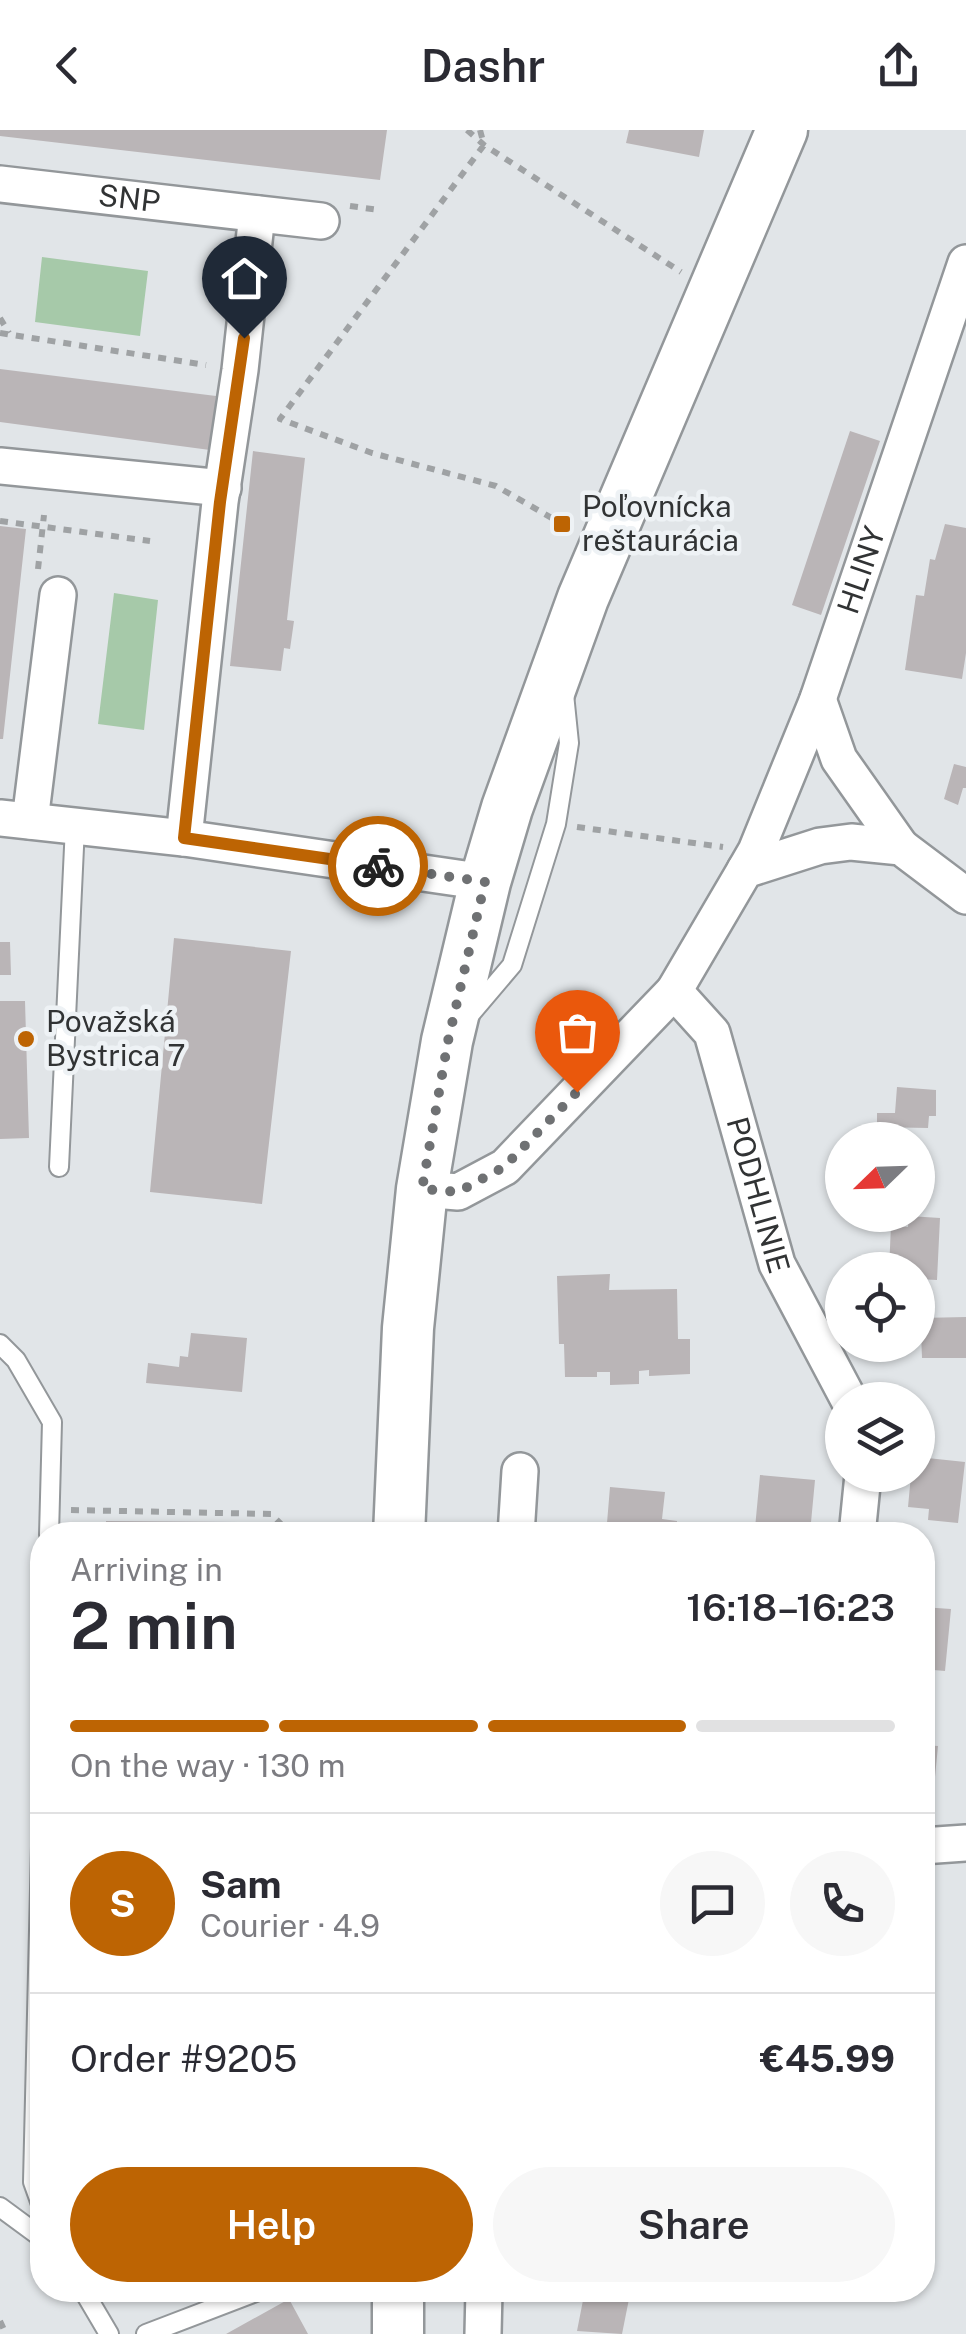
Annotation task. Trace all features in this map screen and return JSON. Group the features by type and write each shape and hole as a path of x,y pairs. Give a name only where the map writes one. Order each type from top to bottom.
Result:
{"main road":[{"path":"400,1522 408,1328 422,1189 448,1041 485,882 506,808 561,654 782,130"},
{"path":"398,2302 398,2334"}],"street":[{"name":"SNP","path":"0,184 321,221"},
{"path":"184,838 257,214"},
{"name":"HLINY","path":"422,1189 458,1192 504,1167 674,992 751,860 818,698 966,263"},
{"path":"0,466 222,488"},
{"path":"58,595 15,819 184,838 485,882"},
{"path":"818,698 839,759 901,846 966,896"},
{"path":"751,860 851,842 901,846"},
{"name":"PODHLINIE","path":"674,992 712,1034 777,1264 839,1382"},
{"path":"517,1522 520,1470"},
{"path":"858,1522 861,1492"},
{"path":"935,1845 966,1843"},
{"path":"482,2334 483,2302"}],"lane":[{"path":"448,1041 512,965 556,824 569,743 561,654"},
{"path":"59,1167 75,826"},
{"path":"0,1344 16,1360 52,1422 50,1522"},
{"path":"0,2207 30,2229"},
{"path":"89,2302 109,2334"},
{"path":"146,2334 230,2302"}],"path":[{"path":"467,130 484,145 686,276"},
{"path":"480,130 484,145"},
{"path":"484,145 280,419 372,453 496,486 562,524"},
{"path":"0,318 10,334"},
{"path":"0,334 240,370"},
{"path":"0,521 150,541"},
{"path":"571,826 751,860"},
{"path":"50,1510 272,1514 279,1522"},
{"path":"0,2321 6,2334"}],"green space":[{"path":"42,257 148,271 140,336 35,322"},
{"path":"114,593 158,600 144,730 98,724"}],"building":[{"path":"0,130 387,130 380,180 0,136"},
{"path":"629,130 704,130 699,157 626,143"},
{"path":"0,369 216,396 210,450 0,422"},
{"path":"850,431 880,441 821,615 792,605"},
{"path":"253,451 305,458 287,620 294,621 290,649 284,648 281,671 230,666"},
{"path":"945,524 966,528 966,653 962,679 905,670 916,595 924,596 930,559 935,560"},
{"path":"0,526 26,529 3,739 0,739"},
{"path":"954,764 966,767 966,788 958,805 944,799"},
{"path":"174,938 291,951 262,1204 150,1192"},
{"path":"0,942 10,942 11,975 0,975"},
{"path":"0,1001 25,1001 29,1138 0,1139"},
{"path":"897,1087 936,1090 936,1116 929,1116 928,1122 877,1122 877,1113 895,1113"},
{"path":"935,1218 940,1218 937,1280 935,1252 890,1252 891,1232 935,1232"},
{"path":"610,1274 609,1290 677,1289 678,1339 690,1339 690,1374 649,1376 649,1370 639,1371 639,1384 610,1385 610,1372 597,1372 597,1377 565,1377 564,1344 559,1344 557,1276"},
{"path":"966,1317 966,1358 935,1358 935,1318"},
{"path":"191,1333 247,1338 242,1392 146,1383 148,1363 179,1367 180,1356 188,1357"},
{"path":"935,1459 965,1462 958,1523 928,1520 929,1509 908,1507 909,1492 935,1492"},
{"path":"760,1475 815,1480 811,1522 756,1522"},
{"path":"610,1487 665,1492 662,1519 677,1521 677,1522 607,1522"},
{"path":"106,1521 238,1522 106,1522"},
{"path":"935,1608 951,1609 945,1671 935,1670"},
{"path":"284,2302 291,2302 308,2334 226,2334"},
{"path":"583,2302 628,2302 622,2334 577,2331"}],"way so far":[{"path":"378,866 485,882 434,1109 422,1189 458,1192 504,1167 577,1092"}],"place":[{"name":"Poľovnícka reštaurácia","path":"562,524"},
{"name":"Považská Bystrica 7","path":"26,1039"}],"route":[{"path":"244,338 220,502 184,838 378,866"}]}
